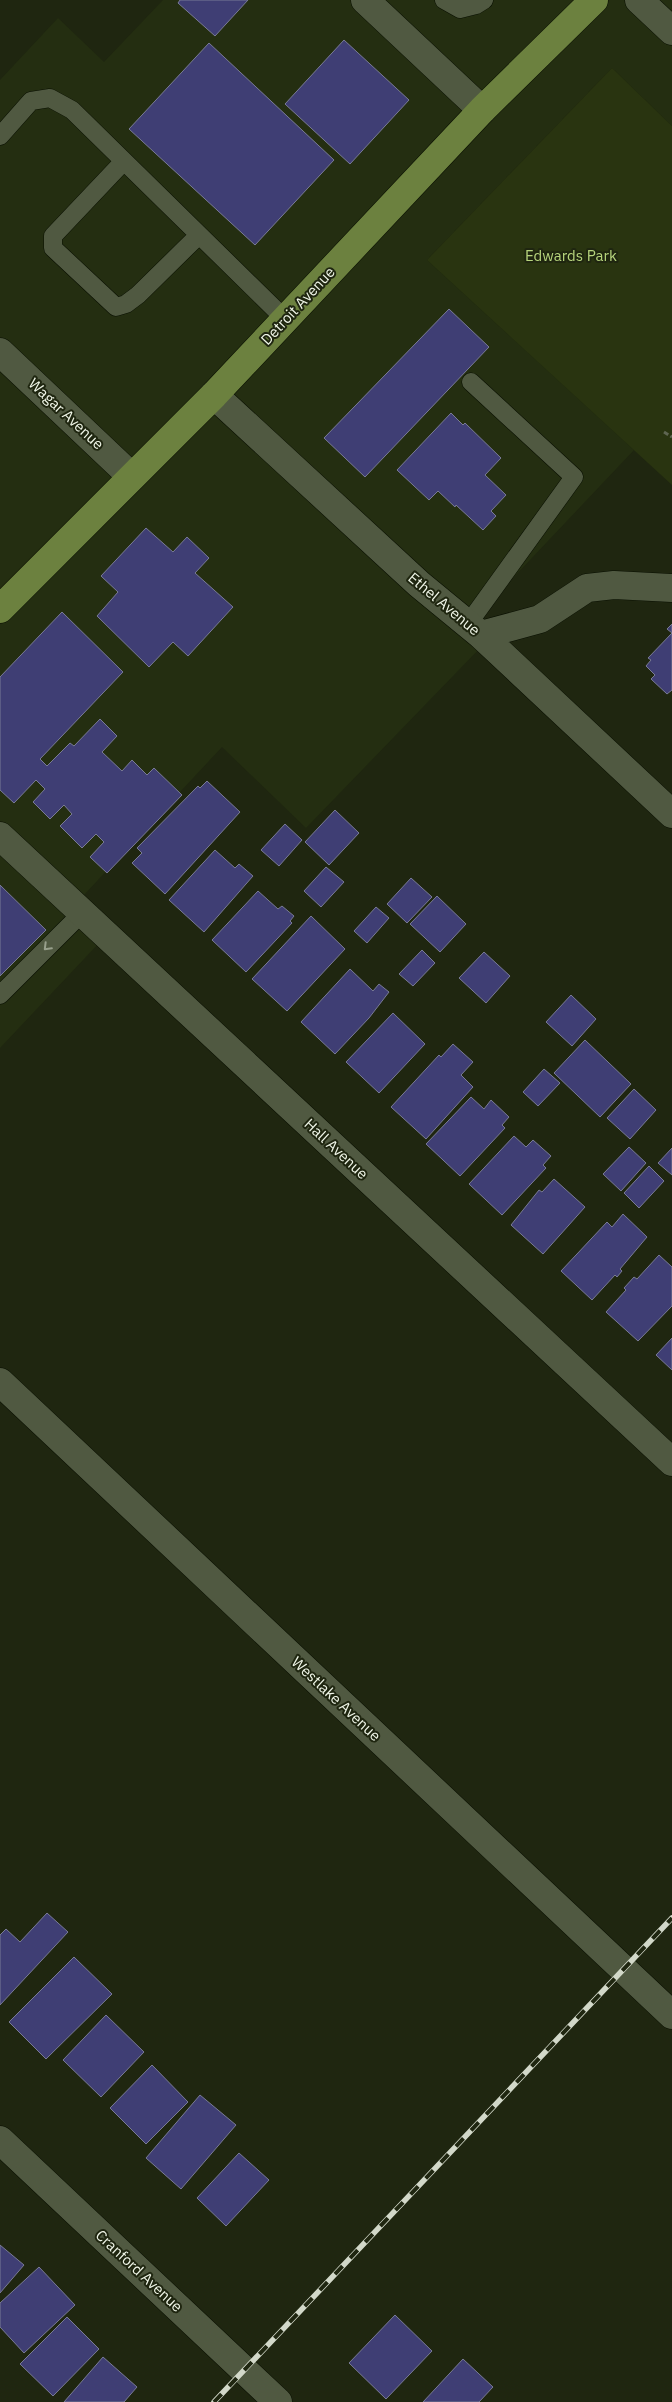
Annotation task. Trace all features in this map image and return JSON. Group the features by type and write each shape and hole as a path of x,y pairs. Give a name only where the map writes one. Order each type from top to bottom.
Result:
{"main road":[{"name":"Detroit Avenue","path":"0,609 214,395 482,110 594,0"}],"street":[{"path":"365,0 482,110"},
{"path":"639,0 672,31"},
{"name":"Wagar Avenue","path":"0,352 131,476"},
{"name":"Ethel Avenue","path":"214,395 419,584 474,629 672,814"},
{"path":"474,629 540,619 587,588 614,585 672,588"},
{"name":"Hall Avenue","path":"0,836 672,1462"},
{"name":"Westlake Avenue","path":"0,1382 672,2015"},
{"name":"Cranford Avenue","path":"0,2140 278,2402"}],"lane":[{"path":"444,0 460,9 476,5 484,0"},
{"path":"0,136 31,101 50,98 72,110 285,319"},
{"path":"124,162 53,236 52,248 116,307 126,304 138,296 199,235"},
{"path":"471,382 574,477 474,629"},
{"path":"0,995 82,913"}],"path":[{"path":"664,432 672,438"}],"shaded area":[{"path":"163,0 672,0 672,126 612,68 427,260 634,450 463,631 483,645 306,828 222,747 70,910 101,941 0,1048 0,80 58,18 104,62"}],"green space":[{"name":"Edwards Park","path":"612,68 672,126 672,485 427,260"}],"building":[{"path":"180,0 248,0 215,36 178,3"},
{"path":"344,40 409,100 350,164 285,104"},
{"path":"209,43 334,160 255,245 129,129"},
{"path":"449,309 489,347 365,477 324,438"},
{"path":"451,413 463,425 465,423 501,458 485,475 506,495 491,511 496,516 483,530 438,491 429,500 397,470"},
{"path":"146,528 173,552 187,537 209,558 195,573 233,607 188,656 173,642 149,667 97,616 118,592 101,576"},
{"path":"62,612 123,672 40,759 47,766 70,743 74,746 100,719 117,736 102,752 122,771 132,760 147,775 154,768 182,795 107,873 90,857 104,842 96,834 82,848 60,826 72,814 64,805 50,819 33,802 45,789 36,780 14,803 0,790 0,677"},
{"path":"672,624 672,633 667,629"},
{"path":"672,633 672,690 667,694 651,679 655,675 646,666 651,660 648,658"},
{"path":"207,781 240,812 165,894 132,863 142,853 137,848 198,786 200,788"},
{"path":"335,810 359,833 329,865 305,842"},
{"path":"285,824 302,840 279,866 261,850"},
{"path":"215,850 235,868 239,864 253,876 204,932 169,900"},
{"path":"326,867 344,882 321,907 304,891"},
{"path":"411,878 432,897 407,923 387,904"},
{"path":"0,885 46,930 0,976"},
{"path":"258,891 278,909 282,906 294,916 290,921 292,923 246,972 212,940"},
{"path":"437,896 466,924 440,952 410,924"},
{"path":"376,907 389,918 367,943 354,931"},
{"path":"311,916 345,949 287,1011 252,979"},
{"path":"422,950 435,963 413,986 399,974"},
{"path":"484,952 510,976 486,1003 459,978"},
{"path":"350,969 373,991 379,984 389,992 369,1018 335,1054 301,1022"},
{"path":"571,995 596,1019 572,1046 546,1022"},
{"path":"393,1013 425,1044 379,1093 346,1062"},
{"path":"585,1040 631,1084 600,1117 554,1073"},
{"path":"453,1044 473,1062 461,1075 473,1087 426,1139 391,1107 439,1055 441,1057"},
{"path":"544,1069 560,1083 538,1106 523,1092"},
{"path":"634,1089 656,1110 630,1139 607,1118"},
{"path":"471,1097 484,1109 491,1100 509,1117 502,1125 505,1128 460,1176 426,1144"},
{"path":"514,1136 526,1147 533,1140 551,1156 543,1165 546,1168 502,1215 469,1184"},
{"path":"629,1147 646,1163 621,1191 603,1174"},
{"path":"672,1148 672,1175 658,1163"},
{"path":"649,1166 664,1181 639,1208 624,1193"},
{"path":"554,1179 585,1207 543,1254 511,1225 539,1190 542,1192"},
{"path":"623,1214 647,1237 620,1269 622,1271 617,1277 615,1275 592,1300 561,1271 607,1222 612,1227"},
{"path":"659,1255 672,1267 672,1306 638,1341 606,1312 626,1290 624,1288 634,1277 637,1279"},
{"path":"672,1338 672,1370 656,1355"},
{"path":"47,1913 68,1932 0,2005 0,1935 6,1929 20,1942"},
{"path":"74,1957 112,1994 46,2059 9,2022"},
{"path":"106,2015 144,2052 101,2097 63,2060"},
{"path":"152,2065 188,2102 146,2144 110,2108"},
{"path":"200,2095 236,2125 181,2189 146,2158"},
{"path":"239,2153 269,2180 226,2226 197,2198"},
{"path":"0,2245 24,2265 0,2293"},
{"path":"39,2267 75,2305 24,2353 0,2327 0,2303"},
{"path":"395,2315 432,2351 386,2399 349,2363"},
{"path":"67,2317 99,2349 53,2396 20,2364"},
{"path":"103,2357 137,2387 124,2402 64,2402"},
{"path":"463,2359 493,2387 479,2402 423,2402"}],"railway":[{"path":"214,2402 672,1918"}]}
